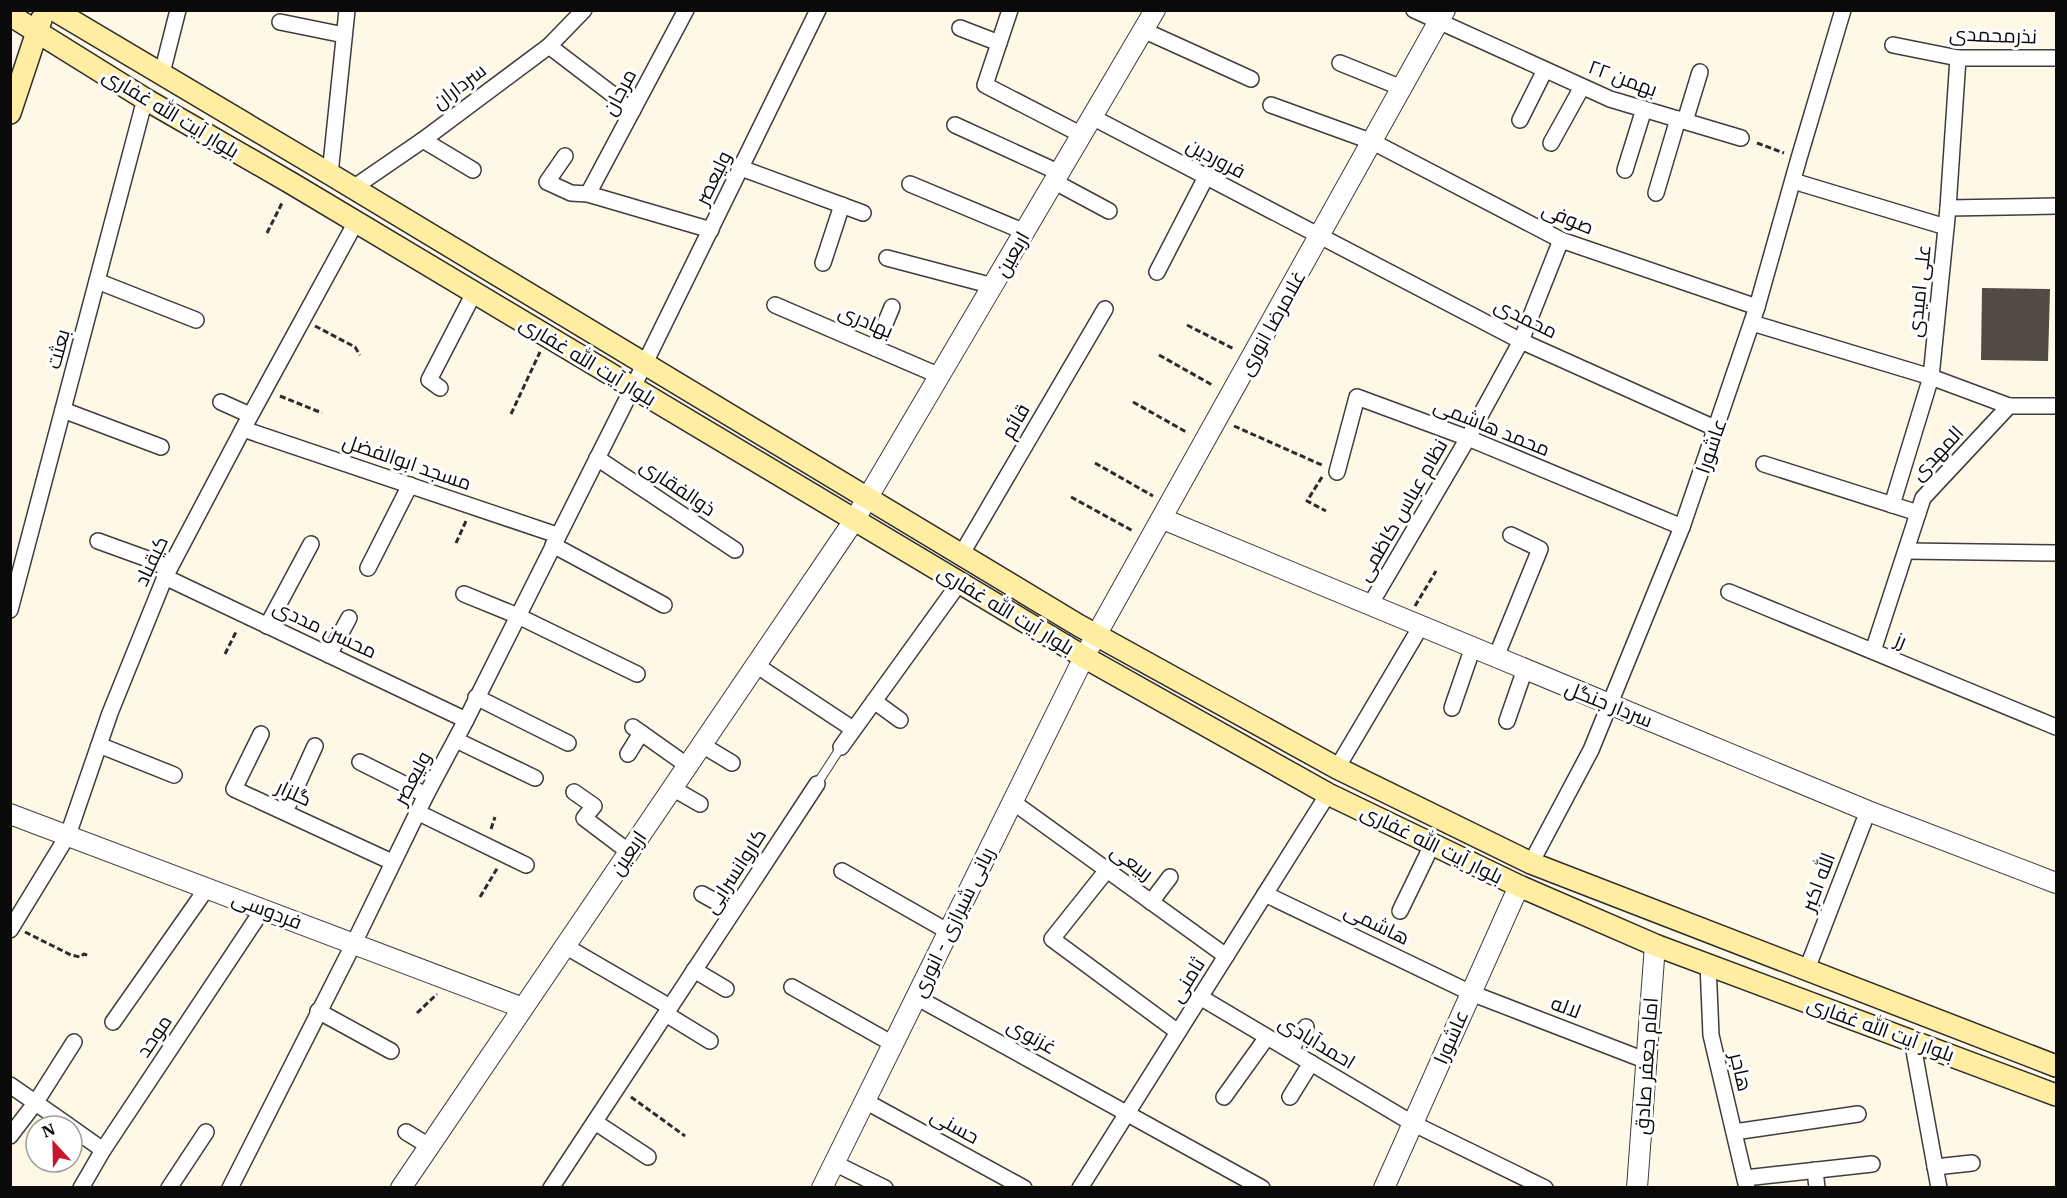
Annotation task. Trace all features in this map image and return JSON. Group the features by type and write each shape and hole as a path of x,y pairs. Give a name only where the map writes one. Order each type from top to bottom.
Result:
{"main road":[{"path":"10,113 44,10"},
{"name":"بلوار آیت الله غفاری","path":"54,10 645,363 961,555 1098,635 1337,768 1531,863 2056,1066"},
{"name":"بلوار آیت الله غفاری","path":"14,15 37,32 145,99 291,183 1084,657 1328,795 1519,886 1655,945 2056,1095"},
{"path":"1519,886 1531,863"}],"street":[{"path":"162,73 178,10"},
{"path":"330,174 347,10"},
{"name":"سرداران","path":"353,188 423,140 549,46 584,10"},
{"name":"مرجان","path":"588,194 686,10"},
{"name":"ولیعصر","path":"230,1188 354,943 417,812 456,740 645,363 818,10"},
{"path":"1010,10 985,85 1082,135"},
{"name":"اربعین","path":"401,1188 855,519 1155,10"},
{"name":"۲۲ بهمن","path":"1414,10 1442,16 1545,70 1610,99 1741,138"},
{"name":"عاشورا","path":"1531,863 1591,750 1682,527 1757,307 1841,11"},
{"name":"غلامرضا انوری","path":"1084,657 1151,541 1442,16"},
{"path":"280,22 344,35"},
{"path":"960,28 999,43"},
{"path":"1143,30 1251,79"},
{"name":"نذرمحمدی","path":"1893,45 1958,58 2056,58"},
{"path":"549,46 633,110"},
{"name":"علی امیدی","path":"1892,505 1931,377 1948,208 1958,58"},
{"path":"1340,63 1402,88"},
{"path":"1520,120 1545,70"},
{"path":"1656,193 1700,72"},
{"path":"1551,143 1582,87"},
{"name":"بعثت","path":"10,610 145,99"},
{"name":"صوفی","path":"1271,105 1373,142 1561,240 1757,307"},
{"path":"1625,170 1644,109"},
{"name":"فروردین","path":"1092,117 1320,237"},
{"path":"955,125 1058,178 1109,211"},
{"path":"423,140 472,170"},
{"path":"565,156 547,182 571,193 588,194 711,230"},
{"path":"741,168 863,213"},
{"path":"1157,272 1206,177"},
{"path":"1793,181 1946,227"},
{"path":"910,184 1025,232"},
{"path":"823,263 842,205"},
{"path":"1948,208 2056,206"},
{"name":"کیقباد","path":"12,928 68,835 110,713 167,572 356,222"},
{"name":"محمدی","path":"1320,237 1521,341 1717,429"},
{"name":"نظام عباس کاظمی","path":"1370,605 1468,438 1521,341 1561,240"},
{"path":"887,258 993,286"},
{"path":"97,281 196,320"},
{"path":"440,388 429,380 474,293"},
{"name":"بهادری","path":"774,305 940,376"},
{"path":"875,348 892,307"},
{"name":"قائم","path":"961,555 1105,309"},
{"path":"1752,323 1931,377 2010,405 2056,406"},
{"name":"محمد هاشمی","path":"1332,469 1357,397 1468,438 1682,527"},
{"name":"مسجد ابوالفضل","path":"221,402 247,422 410,485 473,506 555,540 664,605"},
{"name":"المهدی","path":"1873,651 1923,498 2010,405"},
{"path":"63,410 161,447"},
{"name":"ذوالفقاری","path":"597,458 735,550"},
{"path":"1764,464 1918,513"},
{"path":"368,568 410,485"},
{"name":"سردار جنگل","path":"1166,512 1370,605 1473,648 1868,811 2056,883"},
{"path":"1496,657 1540,549 1511,535"},
{"name":"محسن مددی","path":"98,541 167,572 267,626 466,720"},
{"path":"267,626 310,544"},
{"path":"1906,551 2056,553"},
{"name":"کاروانسرایی","path":"841,747 960,582"},
{"name":"رز","path":"1729,592 2056,727"},
{"path":"464,594 518,616 637,674"},
{"path":"329,655 349,618"},
{"path":"1337,768 1414,623"},
{"path":"1452,708 1473,648"},
{"name":"ربانی شیرازی - انوری","path":"822,1188 1084,657"},
{"path":"756,665 853,729"},
{"path":"1507,721 1525,669"},
{"path":"476,697 568,743"},
{"path":"874,701 900,720"},
{"path":"628,754 637,730 688,766"},
{"name":"گلزار","path":"261,734 234,789 392,862"},
{"path":"456,740 534,778"},
{"path":"99,745 174,775"},
{"path":"702,745 732,763"},
{"path":"285,812 315,746"},
{"path":"360,762 426,795"},
{"name":"کاروانسرایی","path":"551,1188 817,784"},
{"path":"672,788 700,804"},
{"path":"574,792 594,806 584,818 629,852"},
{"name":"ثامنی","path":"1080,1188 1328,795"},
{"name":"ربیعی","path":"1013,802 1226,956"},
{"name":"الله اکبر","path":"1807,969 1868,811"},
{"path":"417,812 526,865"},
{"name":"فردوسی","path":"10,814 523,1008"},
{"path":"1400,911 1432,845"},
{"path":"1107,870 1052,939 1179,1032"},
{"path":"842,871 949,932"},
{"path":"1151,902 1170,877"},
{"name":"عاشورا","path":"1384,1188 1519,886"},
{"path":"113,1022 207,888"},
{"path":"702,894 734,911"},
{"name":"هاشمی","path":"1265,894 1471,993"},
{"name":"موحد","path":"81,1188 103,1150 263,909"},
{"name":"امام جعفر صادق","path":"1637,1188 1655,945"},
{"path":"565,946 668,1011 710,1041"},
{"name":"هاجر","path":"1708,964 1711,1035 1746,1183"},
{"path":"694,970 726,989"},
{"path":"792,987 893,1044"},
{"name":"لاله","path":"1471,993 1647,1061"},
{"name":"غزنوی","path":"916,997 1262,1188"},
{"name":"احمدآبادی","path":"1200,997 1412,1123 1545,1188"},
{"path":"318,1011 391,1051"},
{"path":"1290,1050 1306,1027"},
{"path":"1224,1097 1267,1037"},
{"path":"1912,1040 1939,1188"},
{"path":"10,1136 36,1102 74,1042"},
{"path":"1290,1097 1311,1063"},
{"path":"10,1085 53,1114"},
{"name":"حسنی","path":"865,1101 1024,1188"},
{"path":"1734,1132 1858,1114"},
{"path":"595,1122 648,1157"},
{"path":"170,1188 206,1132"},
{"path":"406,1132 429,1146"},
{"path":"84,1136 103,1150"},
{"path":"834,1163 885,1188"},
{"path":"1935,1167 1972,1163"},
{"path":"1746,1183 1815,1170 1872,1164"},
{"path":"1815,1170 1817,1188"}],"lane":[{"name":"کاروانسرایی","path":"817,784 841,747"}],"path":[{"path":"1741,138 1799,158"},
{"path":"267,233 291,183"},
{"path":"303,319 355,347 360,355"},
{"path":"1187,325 1252,358"},
{"path":"511,414 547,336"},
{"path":"1159,355 1231,396"},
{"path":"265,389 322,413"},
{"path":"1133,402 1205,443"},
{"path":"1218,419 1332,469 1307,501 1326,511"},
{"path":"1095,463 1166,512"},
{"path":"1071,497 1151,541"},
{"path":"456,543 473,506"},
{"path":"1414,623 1436,571"},
{"path":"225,654 245,615"},
{"path":"480,897 505,855"},
{"path":"12,928 71,955 90,956"},
{"path":"417,1013 452,980"},
{"path":"618,1087 685,1136"}],"building":[{"path":"1982,288 2050,289 2048,361 1981,360"}]}
